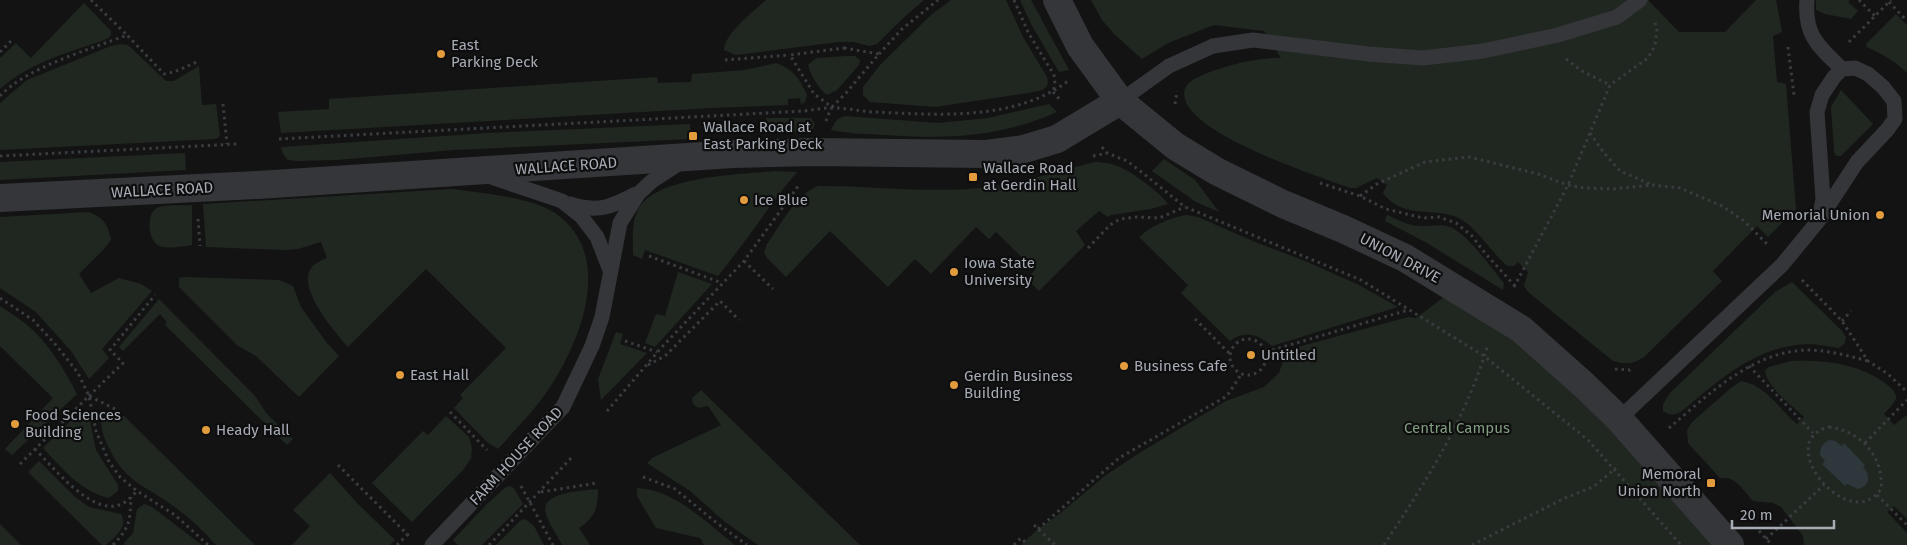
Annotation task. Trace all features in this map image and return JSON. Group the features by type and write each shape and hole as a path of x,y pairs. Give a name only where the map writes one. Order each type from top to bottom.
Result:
{"street":[{"name":"UNION DRIVE","path":"1057,0 1080,46 1120,101 1175,146 1216,171 1283,204 1405,258 1521,329 1619,419 1730,545"},
{"name":"WALLACE ROAD","path":"0,198 196,189 813,152 986,154 1024,149 1057,139 1120,101"}],"lane":[{"path":"1120,101 1169,66 1213,46 1253,40 1368,54 1424,58 1483,51 1558,35 1617,17 1640,0"},
{"path":"1807,0 1808,30 1820,47 1842,69"},
{"path":"1619,419 1782,265 1819,220 1858,162 1888,130 1895,119 1894,101 1884,87 1868,74 1855,68 1842,69 1834,77 1822,95 1817,112 1822,199 1819,220"},
{"name":"FARM HOUSE ROAD","path":"432,545 563,407 592,346 602,317 620,223 638,194 652,181 689,158"},
{"path":"474,172 588,209 613,206 638,194"},
{"path":"562,201 581,216 596,237 611,271"}],"path":[{"path":"91,0 164,74 199,62"},
{"path":"832,107 902,29 938,0"},
{"path":"1014,0 1029,34 1054,75 1055,84 1053,92"},
{"path":"1859,0 1875,16"},
{"path":"1845,45 1890,1 1907,21"},
{"path":"1313,180 1360,196 1386,209 1423,218 1439,217 1456,223 1472,236 1515,286 1568,185 1610,85 1648,58 1655,45 1657,29 1654,20"},
{"path":"0,96 29,74 127,35"},
{"path":"0,52 13,39"},
{"path":"725,60 790,55 844,48 879,54"},
{"path":"790,55 814,94 832,107"},
{"path":"1564,56 1582,71 1610,85"},
{"path":"279,139 804,111 832,107 874,112 955,114 987,111 1026,103 1053,92 1069,80"},
{"path":"1053,92 1062,103"},
{"path":"223,104 227,144"},
{"path":"1175,105 1179,112"},
{"path":"1590,132 1604,153 1620,171 1652,185"},
{"path":"0,156 237,144"},
{"path":"1107,153 1126,162 1185,207 1361,280 1484,356 1588,440 1681,545"},
{"path":"1360,196 1377,184 1426,162 1469,157 1538,174 1568,185 1584,188 1614,189 1652,185 1680,188 1722,206 1744,221 1767,244"},
{"path":"607,411 657,352 744,261 802,180"},
{"path":"1088,248 1110,225 1120,219 1137,217 1159,218 1185,207"},
{"path":"198,216 200,246"},
{"path":"649,256 722,283"},
{"path":"744,261 773,289"},
{"path":"1799,278 1842,320 1868,361"},
{"path":"20,464 123,363 110,350 155,296"},
{"path":"0,298 33,320 78,373 89,396 96,431 109,462 120,477 175,515 208,545"},
{"path":"646,367 665,356 720,301 739,320"},
{"path":"1266,352 1409,310"},
{"path":"1842,320 1851,311"},
{"path":"1194,318 1231,355 1234,367 1242,373 1253,374 1262,368 1266,352 1259,342 1247,339 1236,344 1231,355"},
{"path":"625,340 657,352"},
{"path":"1669,428 1714,391 1749,366 1786,353 1810,350 1839,353 1868,361 1888,374 1907,392"},
{"path":"1384,545 1424,485 1456,427 1484,356"},
{"path":"1749,366 1814,433"},
{"path":"1038,529 1119,458 1227,396 1242,373"},
{"path":"89,396 119,410"},
{"path":"1865,443 1907,400"},
{"path":"450,412 490,454"},
{"path":"1829,427 1840,428 1853,434 1865,443 1881,469 1881,489 1877,495 1870,500 1858,502 1846,500 1836,495 1824,485 1815,474 1809,460 1809,440 1814,433 1829,427"},
{"path":"35,449 70,484 92,500 109,506 118,505 137,490"},
{"path":"489,545 573,456"},
{"path":"338,465 412,539"},
{"path":"1472,545 1565,498 1593,487 1614,470"},
{"path":"643,477 675,489 747,545"},
{"path":"517,479 553,545"},
{"path":"540,492 597,483"},
{"path":"1766,539 1824,485"},
{"path":"1877,495 1907,525"},
{"path":"112,545 124,533 130,521 131,496"},
{"path":"1034,525 1055,545"},
{"path":"1014,545 1021,538 1028,545"}],"green space":[{"path":"766,0 924,0 877,44 869,46 854,42 838,42 736,55 724,50 725,44 734,30"},
{"path":"951,0 1006,0 1023,37 1047,77 1047,86 1034,92 935,107 870,102 863,95 863,87 881,64 931,15"},
{"path":"1020,0 1031,0 1069,70 1059,72 1031,24"},
{"path":"1091,0 1648,0 1679,32 1725,32 1756,0 1776,0 1782,32 1773,36 1777,82 1786,84 1796,209 1768,237 1757,226 1713,271 1722,281 1644,357 1629,363 1613,361 1528,292 1524,286 1528,272 1518,262 1514,266 1507,266 1475,231 1461,219 1454,216 1416,211 1398,206 1383,193 1387,185 1377,178 1356,188 1350,188 1310,174 1232,140 1210,127 1193,113 1185,99 1184,92 1188,84 1196,78 1237,64 1259,59 1281,58 1264,31 1214,25 1168,43 1142,59 1115,35 1102,20"},
{"path":"1816,0 1850,0 1848,2 1858,11 1851,19 1825,14 1816,10"},
{"path":"84,3 111,31 111,35 107,39 37,65 0,89 0,58 16,43 31,58"},
{"path":"1896,14 1907,25 1907,73 1888,58 1867,47 1866,44"},
{"path":"120,44 128,45 166,81 174,81 199,66 202,105 216,104 220,136 216,139 0,150 0,103 27,80"},
{"path":"855,56 860,60 859,65 837,90 827,95 815,82 808,65 816,58"},
{"path":"776,63 787,68 799,79 807,95 805,102 801,104 800,98 788,99 788,105 281,133 278,112 329,109 329,99 657,77 658,83 691,82 692,74 745,70"},
{"path":"1841,90 1873,124 1841,156 1836,156 1834,152 1831,107"},
{"path":"1049,104 1057,112 1014,127 972,135 930,137 858,134 831,130 836,121 846,116 938,123 988,118"},
{"path":"766,118 811,118 815,124 812,131 767,133"},
{"path":"690,124 691,139 454,150 337,160 288,160 283,154 281,147 488,133"},
{"path":"185,153 186,170 0,180 0,162"},
{"path":"1164,159 1195,180 1219,212 1196,202 1152,171"},
{"path":"1094,162 1111,164 1130,172 1145,182 1168,204 1108,217 1099,211 1076,231 1085,245 1039,291 1027,279 1035,270 996,232 989,239 976,227 931,274 915,259 888,287 830,231 786,277 767,258 764,252 767,244 795,203 818,186 926,190 969,189 1016,182"},
{"path":"776,171 797,172 718,276 645,250 642,259 633,255 635,217 640,206 650,196 665,188 703,178"},
{"path":"452,189 520,199 545,208 555,213 574,232 585,254 588,279 586,305 567,357 555,380 541,400 498,449 487,442 454,408 463,398 460,395 506,348 426,269 348,347 321,312 310,290 308,280 310,269 316,263 327,258 321,242 298,249 285,250 206,247 203,204"},
{"path":"192,205 192,245 165,247 158,245 150,232 150,221 153,211 165,206"},
{"path":"89,212 104,222 111,240 79,274 91,293 119,278 141,284 152,291 102,349 109,358 89,379 71,351 36,312 0,288 0,217"},
{"path":"1187,215 1198,217 1305,261 1359,285 1398,307 1272,346 1257,336 1246,334 1230,341 1181,293 1188,285 1139,237 1149,229 1162,223"},
{"path":"1387,215 1411,225 1442,225 1457,231 1472,244 1504,283 1503,290 1427,243 1385,221"},
{"path":"678,272 712,284 655,347 645,343 656,314 665,316"},
{"path":"179,278 279,280 293,286 301,307 327,343 339,356 299,397 256,356 238,346 179,287"},
{"path":"1792,282 1842,331 1846,337 1845,343 1839,348 1802,344 1764,353 1735,369 1682,411 1668,414 1663,411 1663,404 1670,393 1775,292"},
{"name":"Central Campus","path":"1456,288 1521,329 1730,545 1021,545 1038,529 1106,475 1141,452 1226,401 1264,387 1279,373 1287,350 1409,317 1416,318"},
{"path":"159,299 255,396 267,414 293,439 287,445 165,325 167,322 160,314 123,351 119,347"},
{"path":"0,306 26,324 48,347 77,394 12,455 5,449 53,398 0,346"},
{"path":"616,332 623,334 620,344 647,353 601,400 598,379"},
{"path":"1791,361 1828,362 1852,367 1874,376 1894,392 1896,399 1884,414 1894,425 1907,415 1907,519 1894,506 1887,512 1907,533 1907,545 1804,545 1803,536 1781,507 1773,503 1753,501 1735,481 1720,478 1688,443 1687,430 1692,422 1741,381 1750,383 1765,392 1797,424 1804,417 1774,389 1766,376 1765,370 1769,367"},
{"path":"701,390 860,545 758,545 725,522 690,491 647,463 652,458 721,425 708,406 698,408 693,404 692,398"},
{"path":"81,411 90,421 96,450 118,485 118,491 109,498 81,485 43,448"},
{"path":"109,415 124,416 255,545 216,545 185,515 129,476 115,459 104,437 101,418"},
{"path":"446,416 469,437 472,447 471,458 464,469 412,522 372,483 423,431 428,435"},
{"path":"39,461 75,497 89,507 121,514 123,519 122,527 106,545 102,545 28,472"},
{"path":"330,473 357,503 395,540 390,545 292,545 310,526 293,510"},
{"path":"506,487 514,488 523,504 482,545 458,545 453,540 487,504"},
{"path":"637,488 651,490 677,501 701,517 735,545 704,545 700,538 656,528 637,496"},
{"path":"598,489 594,512 589,520 579,528 590,545 562,545 546,514 546,506 549,501 564,494"},
{"path":"144,504 152,507 202,545 125,545 124,543 133,533 137,509"},
{"path":"525,519 534,526 544,545 496,545 521,520"},
{"path":"0,524 21,545 0,545"}],"shaded area":[{"path":"1829,440 1835,441 1842,446 1844,443 1865,465 1863,467 1866,470 1868,480 1865,486 1858,489 1847,484 1845,486 1822,464 1825,461 1820,455 1821,448"}],"place":[{"name":"East Parking Deck","path":"441,54"},
{"name":"Wallace Road at East Parking Deck","path":"693,136"},
{"name":"Wallace Road at Gerdin Hall","path":"973,177"},
{"name":"Ice Blue","path":"744,200"},
{"name":"Memorial Union","path":"1880,215"},
{"name":"Iowa State University","path":"954,272"},
{"name":"Untitled","path":"1251,355"},
{"name":"Business Cafe","path":"1124,366"},
{"name":"East Hall","path":"400,375"},
{"name":"Gerdin Business Building","path":"954,385"},
{"name":"Food Sciences Building","path":"15,424"},
{"name":"Heady Hall","path":"206,430"},
{"name":"Memoral Union North","path":"1711,483"}]}
